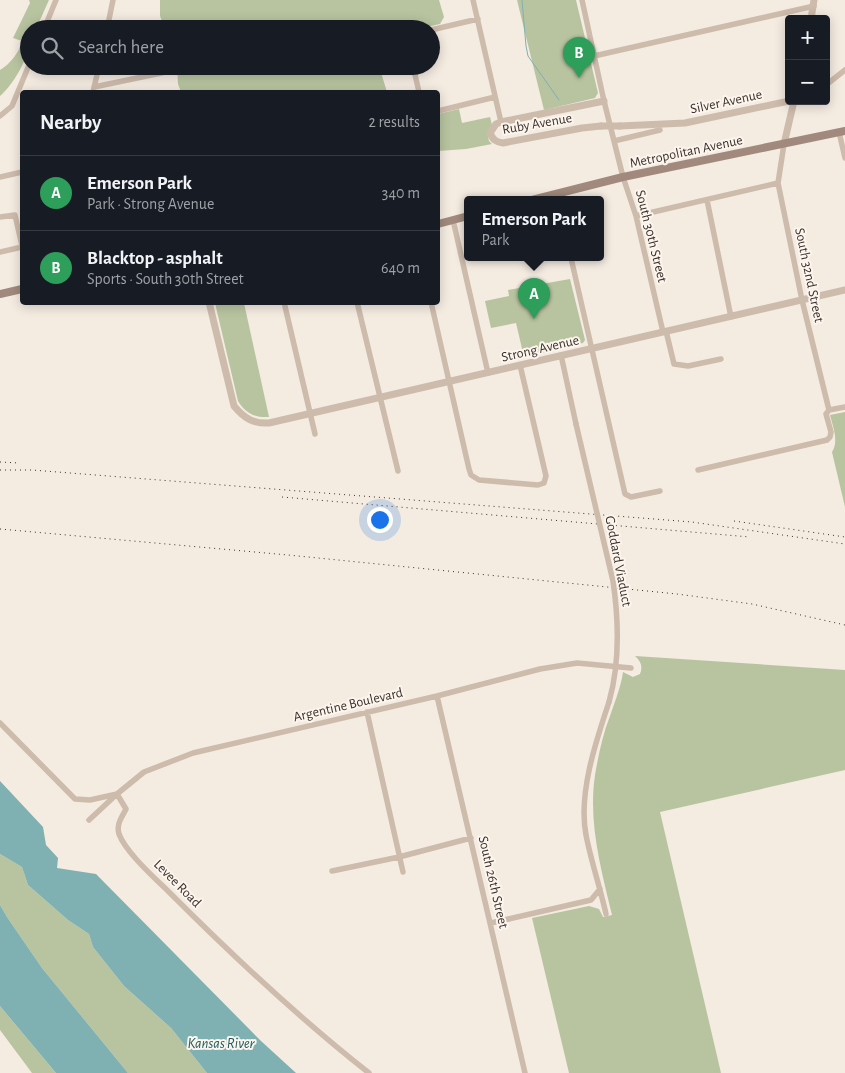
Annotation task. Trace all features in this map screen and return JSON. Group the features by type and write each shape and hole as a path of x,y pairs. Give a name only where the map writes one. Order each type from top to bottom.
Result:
{"main road":[{"name":"Metropolitan Avenue","path":"560,196 624,177 842,131"},
{"path":"440,223 464,217"},
{"path":"0,294 20,289"}],"street":[{"path":"48,20 56,0"},
{"path":"109,20 112,0"},
{"path":"473,0 501,122"},
{"name":"South 30th Street","path":"582,0 614,141 636,216 664,332 674,364 688,366 721,359"},
{"path":"594,56 814,3"},
{"path":"440,28 478,19"},
{"path":"830,82 845,70"},
{"path":"0,116 12,106 25,75"},
{"path":"97,75 94,90 154,75"},
{"path":"415,75 419,90"},
{"path":"440,111 495,97"},
{"path":"778,103 785,97"},
{"name":"Ruby Avenue","path":"604,101 501,122 496,124 490,133 492,139 503,143 582,128 685,123"},
{"name":"Silver Avenue","path":"669,128 785,101"},
{"path":"784,144 793,105"},
{"path":"614,141 660,130"},
{"path":"842,131 845,158"},
{"name":"South 32nd Street","path":"698,470 830,438 831,432 826,414 829,410 802,300 778,183 784,144"},
{"path":"0,177 20,172"},
{"path":"636,216 778,183"},
{"path":"707,200 731,317"},
{"path":"0,217 15,215 20,238"},
{"path":"453,220 488,373"},
{"path":"0,252 20,247"},
{"path":"572,261 625,494 631,497 660,491"},
{"name":"Strong Avenue","path":"210,305 234,406 242,416 260,424 845,290"},
{"path":"285,305 315,434"},
{"path":"358,305 398,471"},
{"path":"432,305 471,475 478,480 538,485 544,483 546,476 520,365"},
{"name":"Goddard Viaduct","path":"561,356 613,581 616,602 618,634 615,680 594,749 584,807 586,834 606,914"},
{"path":"829,410 845,407"},
{"name":"Argentine Boulevard","path":"89,820 144,772 192,753 437,696 540,669 577,663 631,668"},
{"name":"South 26th Street","path":"437,696 525,1073"},
{"path":"367,712 403,872"},
{"path":"0,723 75,799 90,800 117,794"},
{"name":"Levee Road","path":"117,794 126,810 118,824 119,834 136,858 192,916 262,982 369,1073"},
{"path":"332,871 399,857 471,838"},
{"path":"490,924 591,900 600,889"}],"green space":[{"path":"29,0 49,0 40,20 22,20 30,3"},
{"path":"160,0 439,0 444,17 440,24 440,20 162,20"},
{"path":"517,0 576,0 598,93 595,98 544,110"},
{"path":"20,24 20,40 13,38"},
{"path":"20,48 20,70 0,96 0,70 14,58"},
{"path":"178,75 382,75 386,90 180,90"},
{"path":"459,109 462,123 490,117 492,125 487,132 489,141 492,144 466,149 440,151 440,114"},
{"path":"570,279 585,340 583,343 524,357 516,323 491,328 485,301 509,296 508,290"},
{"path":"215,305 244,305 269,417 259,417 251,414 238,401"},
{"path":"845,412 845,507 832,452 835,439 830,415"},
{"path":"635,656 845,670 845,770 660,812 721,1073 569,1073 532,918 589,906 599,909 603,917 612,915 596,840 593,802 594,783 602,740 623,672 633,677 640,674 641,671 641,664"},
{"path":"0,854 22,867 28,885 68,920 89,934 93,947 124,986 171,1028 207,1073 128,1073 42,968 7,917 0,905"},
{"path":"0,1006 56,1073 32,1073 0,1030"}],"water":[{"name":"Kansas River","path":"0,781 43,827 46,845 58,858 57,868 96,874 261,1041 296,1073 207,1073 171,1028 124,986 93,947 89,934 68,920 28,885 22,867 0,854"},
{"path":"0,905 42,968 128,1073 56,1073 0,1006"}],"waterway":[{"path":"522,0 528,56 559,100"}],"railway":[{"path":"0,462 19,463"},
{"path":"0,470 32,470 692,522 845,544"},
{"path":"282,497 750,537"},
{"path":"734,521 845,537"},
{"path":"0,529 288,555 677,594 752,604 845,625"}],"place":[{"name":"Blacktop - asphalt","path":"579,78"},
{"name":"Emerson Park","path":"534,319"}]}
